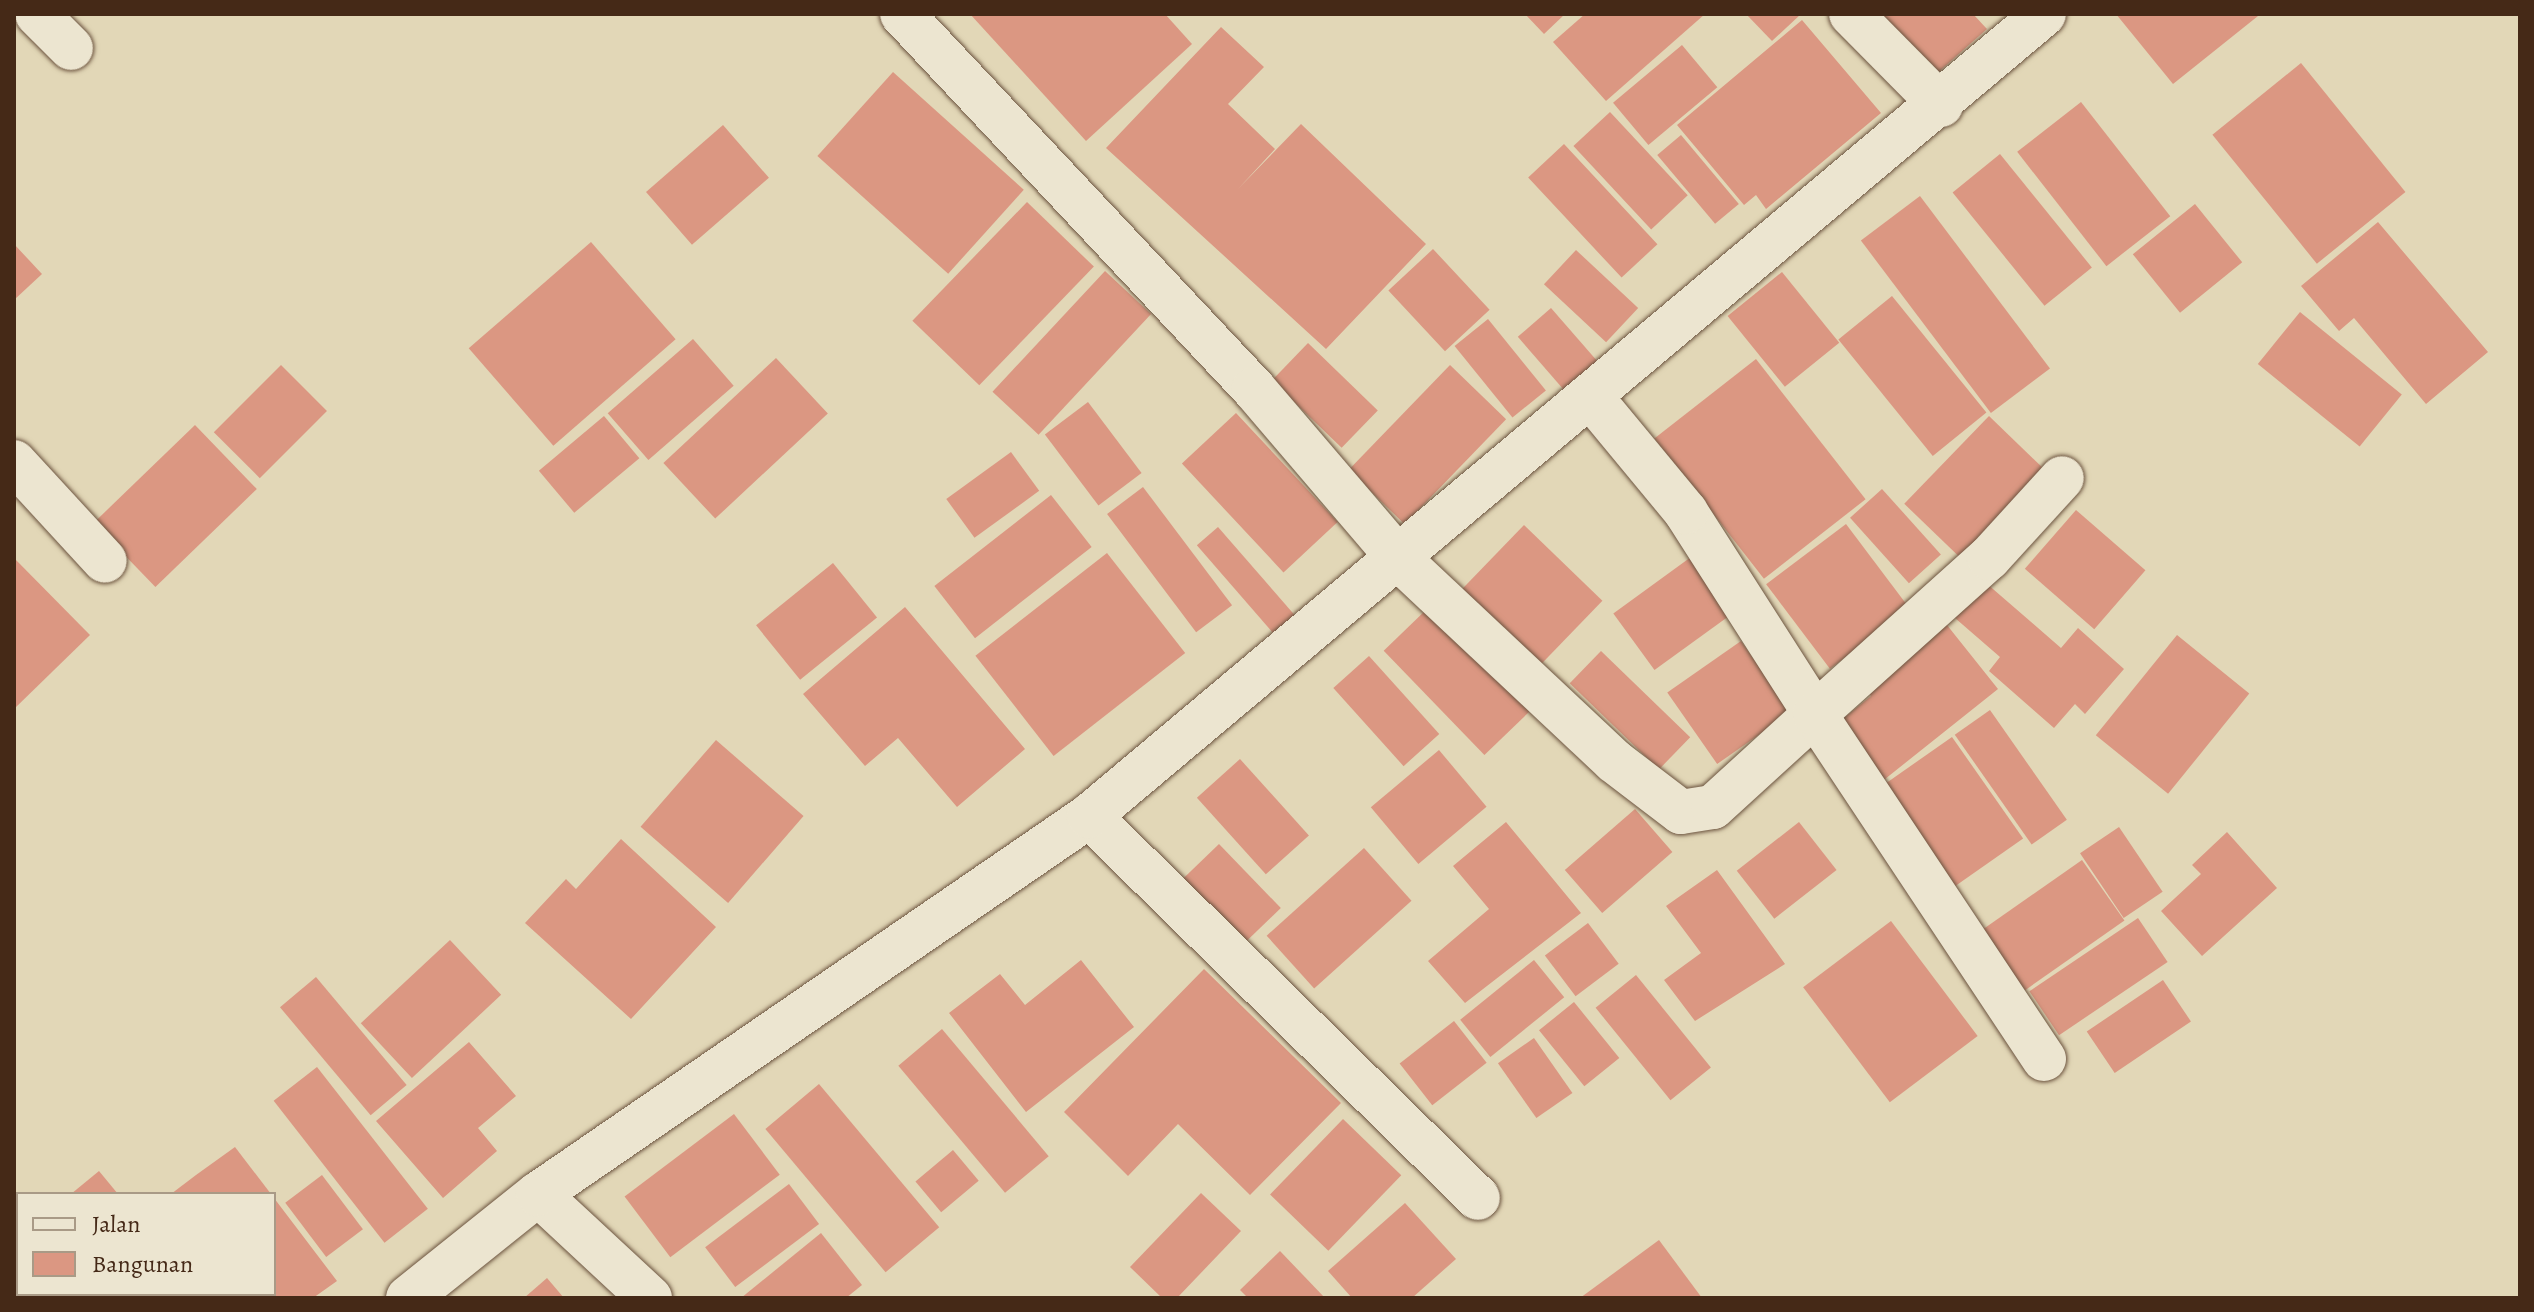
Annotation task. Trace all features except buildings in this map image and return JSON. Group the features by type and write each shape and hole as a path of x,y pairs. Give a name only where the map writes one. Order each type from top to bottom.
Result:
{"street":[{"path":"37,14 71,48"},
{"path":"902,14 1254,389 1399,559 1614,761 1681,812 1713,807 1989,558 2062,478"},
{"path":"1851,14 1941,105"},
{"path":"408,1298 538,1194 1089,816 1941,105 2044,14"},
{"path":"1590,396 1686,512 1815,714 2044,1059"},
{"path":"14,462 105,561"},
{"path":"1089,816 1478,1198"},
{"path":"538,1194 650,1298"}]}
